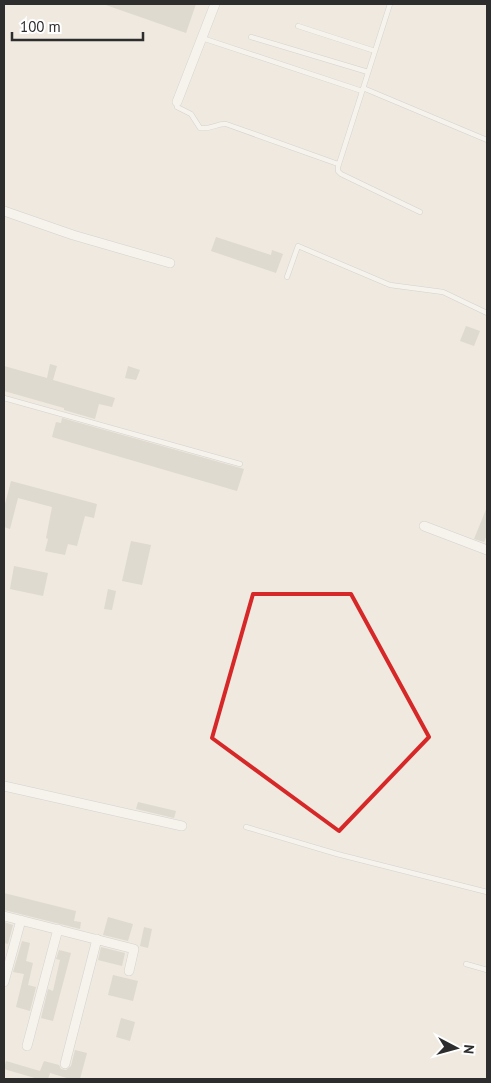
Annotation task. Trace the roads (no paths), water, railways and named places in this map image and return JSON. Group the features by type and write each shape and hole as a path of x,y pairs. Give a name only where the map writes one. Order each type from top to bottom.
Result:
{"street":[{"path":"177,102 215,4"},
{"path":"4,211 73,235 170,263"},
{"path":"424,526 487,550"},
{"path":"4,786 182,826"},
{"path":"4,916 134,949 129,972"},
{"path":"4,982 21,920"},
{"path":"27,1046 58,929"},
{"path":"65,1064 97,939"}],"lane":[{"path":"390,4 338,164 338,171 420,212"},
{"path":"298,26 375,51"},
{"path":"251,37 368,72"},
{"path":"202,38 362,89 487,140"},
{"path":"177,102 177,107 191,114 200,128 211,128 222,123 226,124 338,164"},
{"path":"287,277 298,246 390,285 443,292 487,313"},
{"path":"4,398 240,464"},
{"path":"246,827 338,854 487,892"},
{"path":"466,964 487,970"}]}
